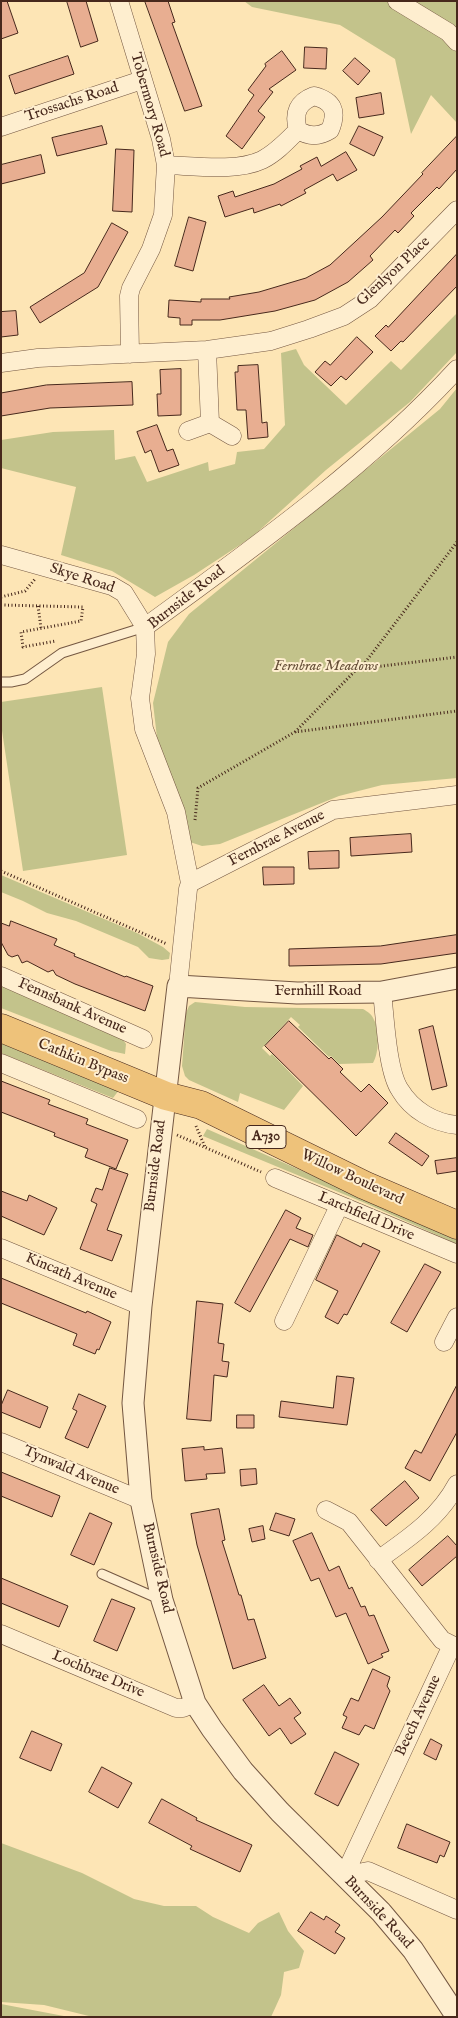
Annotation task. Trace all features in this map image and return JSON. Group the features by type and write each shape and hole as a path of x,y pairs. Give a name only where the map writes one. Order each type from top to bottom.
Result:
{"main road":[{"name":"Cathkin Bypass","path":"1,1028 166,1096"},
{"name":"Willow Boulevard","path":"166,1096 201,1105 364,1185 457,1225"}],"street":[{"name":"Tobermory Road","path":"119,1 161,139 166,165 163,214 151,250 131,288 129,296 130,354"},
{"path":"397,1 448,32 457,42"},
{"name":"Trossachs Road","path":"1,127 142,80"},
{"path":"166,165 245,165 262,160 277,150 298,130"},
{"name":"Glenlyon Place","path":"1,364 38,358 207,350 271,341 344,316 370,299 457,210"},
{"path":"207,350 210,423"},
{"name":"Burnside Road","path":"456,2017 413,1950 381,1912 280,1812 243,1770 195,1703 162,1600 141,1500 133,1403 141,1306 160,1130 166,1096 190,883 176,812 144,729 140,698 146,654 144,626 249,550 341,477 397,428 457,369"},
{"path":"188,431 210,423"},
{"path":"210,423 232,436"},
{"name":"Skye Road","path":"1,556 112,586 124,593 144,626"},
{"name":"Fernbrae Avenue","path":"190,883 333,810 457,795"},
{"name":"Fennsbank Avenue","path":"1,976 143,1039"},
{"name":"Fernhill Road","path":"178,986 297,993 382,992 457,978"},
{"path":"382,992 390,1062 399,1090 422,1113 436,1122 457,1125"},
{"path":"1,1063 137,1119"},
{"name":"Larchfield Drive","path":"275,1178 457,1254"},
{"path":"284,1321 339,1206"},
{"name":"Kincath Avenue","path":"1,1248 141,1306"},
{"path":"444,1342 457,1317"},
{"name":"Tynwald Avenue","path":"1,1442 141,1500"},
{"path":"378,1560 419,1531 436,1514 457,1484"},
{"name":"Beech Avenue","path":"326,1510 349,1522 442,1640 454,1646 344,1876"},
{"name":"Lochbrae Drive","path":"1,1634 176,1708 183,1708 195,1703"},
{"path":"344,1876 368,1870 457,1910"}],"lane":[{"path":"1,682 26,679 62,653 144,626"},
{"path":"102,1574 162,1600"}],"path":[{"path":"361,669 457,542"},
{"path":"1,597 25,591 34,582 36,576"},
{"path":"1,605 83,607 81,621 21,632 23,647 57,641 62,653"},
{"path":"38,606 41,628"},
{"path":"195,826 198,788 295,732 357,670 457,657"},
{"path":"295,732 457,711"},
{"path":"1,871 172,946"},
{"path":"160,1130 178,1135 275,1178"}],"green space":[{"path":"244,1 457,1 457,123 431,95 411,134 395,59 340,25 252,7"},
{"path":"457,313 457,352 410,402 326,470 252,537 194,575 155,597 112,571 61,555 76,487 1,468 1,440 53,432 114,430 115,460 135,456 147,482 208,462 209,471 235,464 237,452 264,449 285,425 281,353 296,349 304,365 346,405 391,361 401,370"},
{"name":"Fernbrae Meadows","path":"457,388 457,778 382,785 339,796 220,844 202,846 190,842 159,755 153,703 168,642 189,614 440,409"},
{"path":"102,687 127,855 23,871 1,724 1,702"},
{"path":"1,875 137,933 163,947 170,953 169,959 149,958 138,947 76,921 47,913 1,892"},
{"path":"1,984 121,1037 126,1044 125,1054 111,1051 1,1008"},
{"path":"195,1002 245,1007 363,1009 372,1016 376,1024 377,1053 373,1063 339,1064 331,1056 329,1057 298,1027 300,1025 291,1017 262,1048 270,1056 272,1054 303,1086 284,1110 240,1093 238,1102 189,1080 185,1076 182,1066 186,1013 189,1006"},
{"path":"1,1043 119,1090 113,1098 1,1053"},
{"path":"207,1129 457,1239 457,1244 365,1203 203,1136"},
{"path":"1,1843 82,1873 134,1899 164,1906 196,1906 213,1917 249,1933 258,1923 279,1912 288,1931 304,1951 299,1968 284,1972 281,1995 271,2017 93,2017 44,2005 1,2002"},
{"path":"1,2004 69,2017 1,2017"}],"building":[{"path":"1,1 7,1 18,33 1,39"},
{"path":"67,1 86,1 98,41 81,47"},
{"path":"145,1 168,1 175,22 172,23 202,106 185,111"},
{"path":"305,47 327,48 326,69 304,68"},
{"path":"282,51 296,70 269,89 273,92 258,111 265,117 242,149 226,136 254,95 248,90 266,66 265,64"},
{"path":"68,56 74,74 15,94 9,76"},
{"path":"355,58 370,71 358,85 343,71"},
{"path":"381,93 384,114 359,118 356,98"},
{"path":"102,126 107,144 57,156 52,138"},
{"path":"359,126 383,137 374,156 350,144"},
{"path":"457,136 457,169 439,189 437,187 411,213 414,216 398,233 395,230 370,256 373,260 348,282 315,300 275,311 220,320 192,320 192,325 180,325 180,318 168,317 169,300 201,302 201,299 230,299 229,297 259,292 306,278 330,265 382,217"},
{"path":"116,149 134,150 132,212 113,211"},
{"path":"346,152 357,170 337,181 333,174 304,190 306,193 281,206 280,204 254,213 253,208 225,217 218,196 233,191 235,197 274,184 302,169 300,166 317,157 321,166"},
{"path":"41,155 45,173 1,184 1,165"},
{"path":"189,217 206,222 193,271 175,266"},
{"path":"112,223 128,232 98,287 40,323 30,307 84,273"},
{"path":"457,254 457,286 403,342 401,341 391,351 375,336 386,325 388,327"},
{"path":"16,311 18,335 1,337 1,312"},
{"path":"357,337 373,352 346,380 341,376 331,386 315,372 325,361 330,365"},
{"path":"258,365 262,423 267,422 268,437 248,439 246,410 237,410 235,372 238,372 238,366"},
{"path":"181,369 181,415 158,416 157,394 161,394 160,370"},
{"path":"132,382 133,405 50,408 1,416 1,393 46,385"},
{"path":"157,425 167,451 173,449 179,465 159,472 151,450 145,453 137,432"},
{"path":"411,834 412,852 351,856 350,838"},
{"path":"339,851 339,868 309,869 308,852"},
{"path":"263,867 294,867 294,884 264,885"},
{"path":"11,921 57,939 54,945 75,954 74,956 125,977 153,986 145,1011 75,984 56,975 53,970 48,972 27,961 22,963 18,955 12,957 8,955 1,942 1,923 9,926"},
{"path":"457,935 457,953 381,964 289,966 289,949 380,946"},
{"path":"289,1021 329,1059 331,1057 343,1069 340,1072 361,1092 369,1084 388,1103 356,1136 265,1046"},
{"path":"433,1026 447,1086 432,1090 419,1030"},
{"path":"1,1081 50,1100 48,1104 88,1119 86,1124 128,1140 116,1169 85,1157 88,1149 54,1136 55,1133 1,1112"},
{"path":"396,1133 429,1156 422,1166 389,1143"},
{"path":"457,1158 457,1171 437,1174 435,1161"},
{"path":"110,1168 128,1174 107,1230 122,1235 112,1261 80,1249 97,1204 91,1201 96,1188 102,1190"},
{"path":"1,1191 27,1201 29,1195 57,1208 44,1235 1,1216"},
{"path":"286,1210 301,1218 296,1228 313,1235 308,1247 290,1239 250,1312 235,1303"},
{"path":"337,1235 361,1247 363,1243 380,1251 347,1315 344,1314 338,1324 325,1317 338,1291 316,1280"},
{"path":"425,1264 441,1272 407,1332 391,1323"},
{"path":"1,1278 111,1322 99,1350 97,1349 95,1354 73,1345 77,1334 1,1303"},
{"path":"197,1301 223,1304 218,1343 224,1344 222,1361 229,1362 227,1377 214,1375 211,1421 187,1419"},
{"path":"337,1376 354,1378 347,1425 279,1417 281,1401 333,1408"},
{"path":"457,1385 457,1432 430,1481 405,1468 415,1450 421,1453"},
{"path":"8,1390 48,1407 40,1428 1,1412 1,1406"},
{"path":"79,1394 106,1406 88,1448 65,1438 77,1411 73,1409"},
{"path":"237,1415 254,1415 254,1428 237,1428"},
{"path":"204,1447 204,1450 222,1448 225,1473 206,1474 207,1479 185,1481 182,1449"},
{"path":"256,1469 257,1484 241,1486 240,1470"},
{"path":"1,1472 60,1496 52,1517 1,1496"},
{"path":"405,1481 419,1498 386,1526 371,1510"},
{"path":"219,1509 225,1540 222,1541 239,1595 241,1595 248,1620 254,1619 266,1658 233,1669 197,1545 191,1514"},
{"path":"90,1513 112,1523 94,1565 71,1555"},
{"path":"276,1513 295,1519 289,1536 270,1530"},
{"path":"263,1526 265,1539 252,1542 249,1529"},
{"path":"312,1533 329,1571 339,1566 349,1589 352,1587 361,1607 365,1606 369,1616 374,1615 389,1651 381,1654 383,1657 368,1664 346,1613 336,1617 319,1578 311,1581 293,1541"},
{"path":"448,1536 457,1546 457,1556 422,1586 409,1570"},
{"path":"1,1578 68,1606 59,1627 1,1603"},
{"path":"112,1599 135,1608 117,1651 94,1641"},
{"path":"373,1669 390,1677 387,1686 390,1691 374,1729 365,1725 359,1735 342,1728 347,1717 343,1715 351,1698 358,1701"},
{"path":"264,1685 279,1706 290,1698 301,1713 294,1718 306,1734 291,1744 280,1728 269,1736 243,1700"},
{"path":"32,1731 62,1744 51,1771 20,1758"},
{"path":"431,1739 442,1745 436,1760 424,1754"},
{"path":"335,1752 359,1764 338,1806 315,1794"},
{"path":"102,1767 132,1783 118,1808 89,1792"},
{"path":"162,1799 197,1818 196,1820 252,1845 240,1872 190,1849 192,1846 149,1823"},
{"path":"407,1824 450,1842 444,1857 440,1855 437,1863 398,1848"},
{"path":"311,1912 324,1920 326,1916 340,1925 335,1932 345,1938 335,1954 298,1931"}]}
